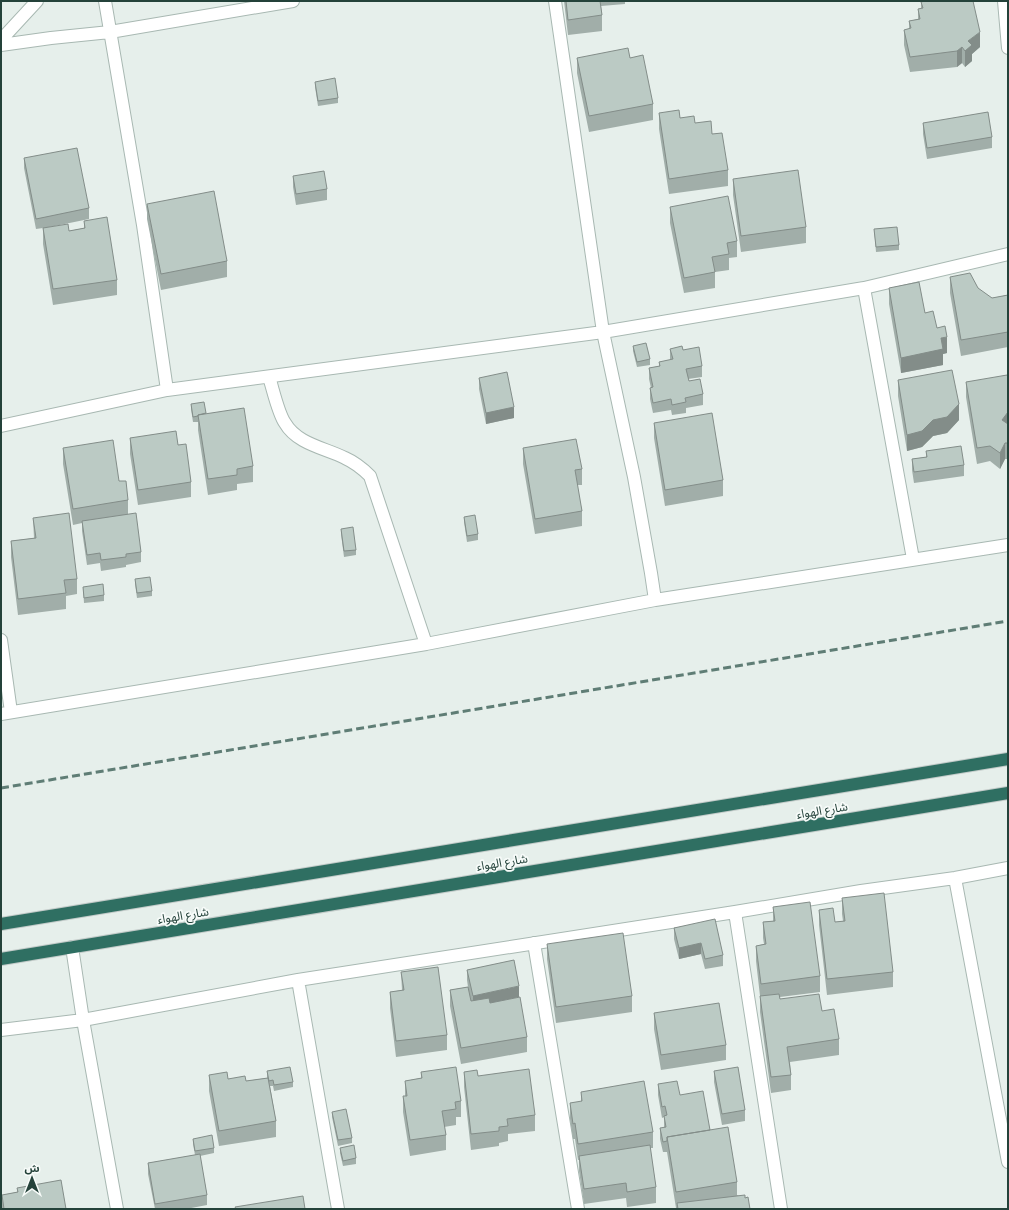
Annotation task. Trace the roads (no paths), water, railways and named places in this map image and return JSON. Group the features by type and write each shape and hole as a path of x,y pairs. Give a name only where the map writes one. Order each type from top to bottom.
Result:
{"highway":[{"name":"شارع الهواء","path":"1,924 1008,759"},
{"name":"شارع الهواء","path":"1,959 1008,793"}],"street":[{"path":"1,40 37,1"},
{"path":"105,1 143,225 167,390"},
{"path":"1,45 110,32 293,1"},
{"path":"555,1 603,332 634,477 655,600"},
{"path":"1004,1 1008,48"},
{"path":"1,426 167,390 603,332 864,288 1008,254"},
{"path":"864,288 913,560"},
{"path":"269,377 284,422 291,432 304,441 346,458 361,467 370,476 426,644"},
{"path":"1,640 6,713 426,644 655,600 1008,545"},
{"path":"1,1030 83,1020 298,980 861,891 955,878 1008,868"},
{"path":"955,878 1008,1162"},
{"path":"735,912 781,1209"},
{"path":"534,943 578,1209"},
{"path":"72,947 83,1020 117,1209"},
{"path":"298,980 338,1209"}],"railway":[{"path":"1,788 1008,621"}]}
